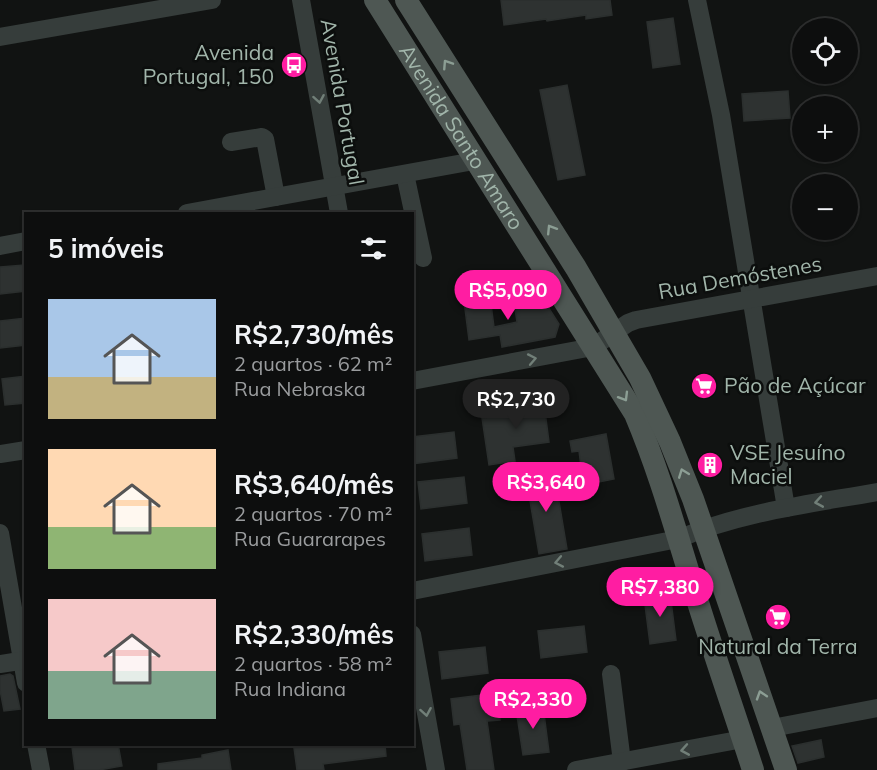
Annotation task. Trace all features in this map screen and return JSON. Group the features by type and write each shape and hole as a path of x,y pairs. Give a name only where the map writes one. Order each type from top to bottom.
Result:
{"main road":[{"name":"Avenida Santo Amaro","path":"375,0 635,414 654,459 753,770"},
{"name":"Avenida Santo Amaro","path":"406,0 474,106 640,378 670,442 700,518 786,770"}],"street":[{"path":"0,37 212,0"},
{"name":"Avenida Portugal","path":"301,0 339,212"},
{"path":"697,0 721,115 786,508"},
{"path":"231,142 262,137 265,139 276,197"},
{"path":"193,212 474,160"},
{"path":"405,174 413,212"},
{"path":"414,216 423,258"},
{"path":"0,246 24,241"},
{"name":"Rua Demóstenes","path":"593,347 636,320 877,276"},
{"path":"414,381 593,347"},
{"path":"0,454 24,450"},
{"path":"414,591 678,538 700,518 786,508 877,492"},
{"path":"0,533 23,660 0,664"},
{"path":"414,645 436,770"},
{"path":"611,674 622,762"},
{"path":"772,728 877,708"},
{"path":"576,770 743,739"},
{"path":"36,746 41,770"}],"building":[{"path":"501,0 610,0 612,15 586,19 586,15 504,25"},
{"path":"673,18 680,64 653,68 647,22"},
{"path":"567,85 585,175 558,180 540,90"},
{"path":"788,91 790,118 744,121 742,94"},
{"path":"24,265 24,291 0,294 0,267"},
{"path":"489,289 494,327 517,322 515,309 545,302 559,324 555,337 502,347 500,335 469,340 463,293"},
{"path":"24,318 24,345 0,348 0,321"},
{"path":"24,376 24,403 5,405 2,379"},
{"path":"543,396 549,442 513,447 515,461 489,465 482,418 518,413 516,399"},
{"path":"454,432 457,458 414,464 414,437"},
{"path":"606,434 614,479 578,486 575,468 581,467 579,451 572,452 570,441"},
{"name":"VSE Jesuíno Maciel","path":"710,453 719,456 722,465 719,474 710,477 701,474 698,465 701,456"},
{"path":"554,472 567,549 539,554 526,477"},
{"path":"464,477 467,503 421,509 418,482"},
{"path":"469,528 472,555 425,561 422,534"},
{"path":"670,593 676,640 650,644 644,597"},
{"path":"584,626 587,652 541,658 538,631"},
{"path":"485,647 488,673 442,679 439,652"},
{"path":"10,674 13,676 20,709 4,711 0,676"},
{"path":"497,693 500,720 487,721 494,770 467,770 460,724 454,725 451,699"},
{"path":"543,706 549,752 523,755 516,709"},
{"path":"821,740 824,757 798,763 792,746"},
{"path":"118,746 122,766 99,770 75,770 72,747"},
{"path":"385,746 386,756 323,764 324,770 297,770 294,748"},
{"path":"228,750 231,770 158,770 158,764 202,758 202,755"}],"place":[{"name":"Avenida Portugal, 150","path":"294,65"},
{"name":"Pão de Açúcar","path":"704,386"},
{"name":"VSE Jesuíno Maciel","path":"710,465"},
{"name":"Natural da Terra","path":"778,617"}]}
